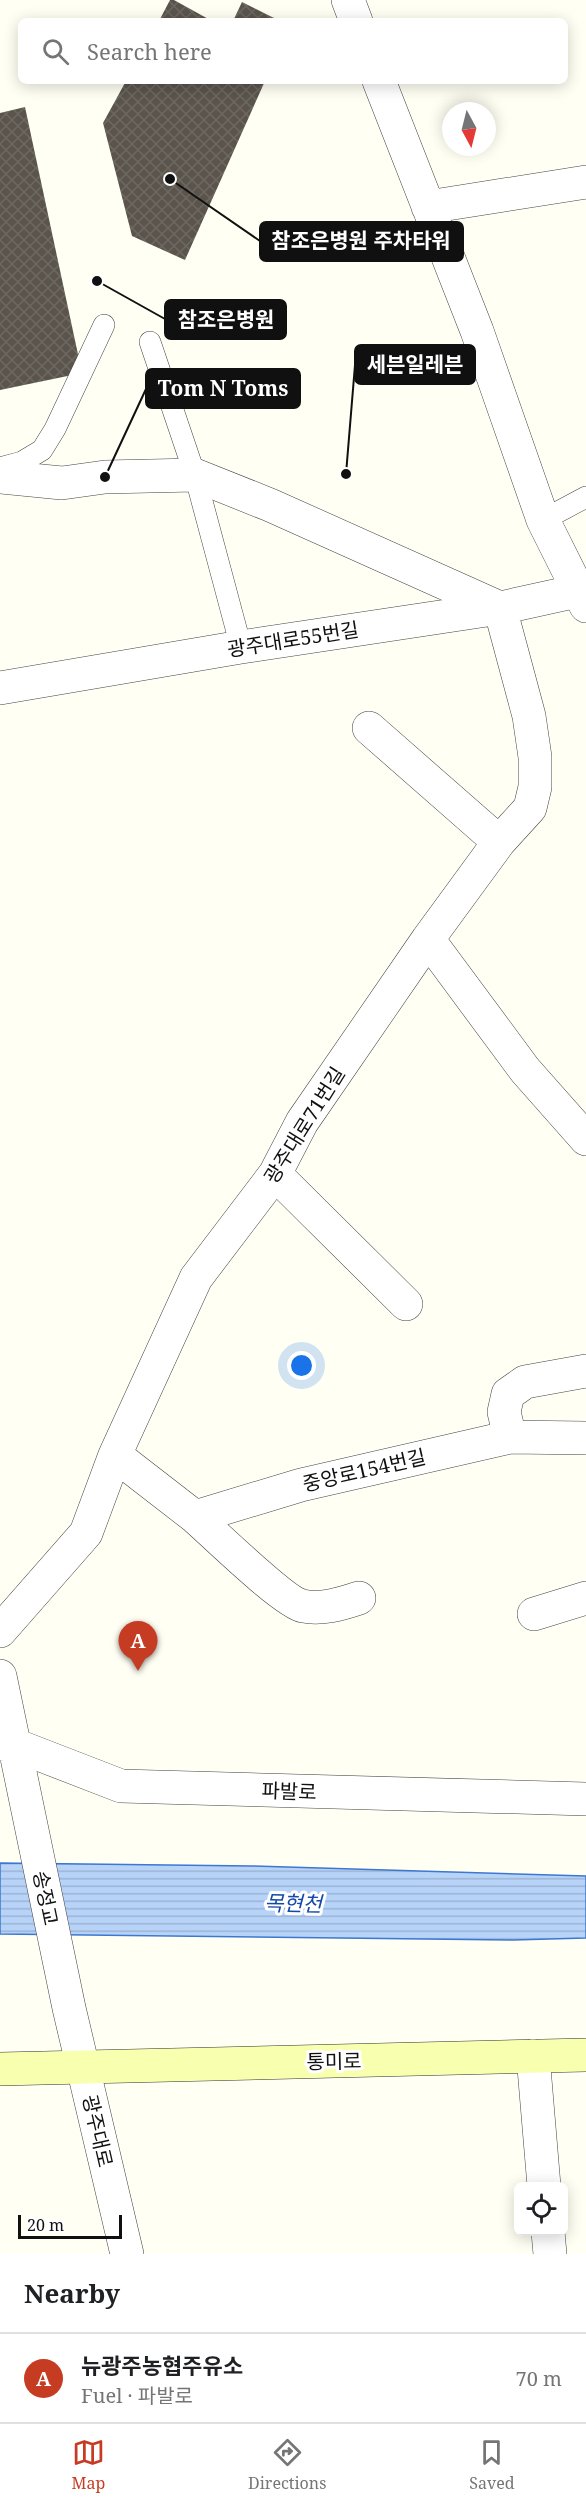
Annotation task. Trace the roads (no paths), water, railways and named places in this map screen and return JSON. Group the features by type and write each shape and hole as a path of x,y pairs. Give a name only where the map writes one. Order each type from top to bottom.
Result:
{"main road":[{"name":"통미로","path":"0,2069 586,2055"}],"street":[{"path":"348,0 355,18"},
{"path":"380,84 477,331 543,520 583,595"},
{"path":"428,207 586,182"},
{"path":"0,477 62,483 105,477 195,475 270,505 500,608"},
{"name":"광주대로55번길","path":"0,688 241,647 583,595"},
{"name":"광주대로71번길","path":"0,1631 86,1533 115,1455 196,1278 275,1174 302,1122 428,939 499,842 530,808 535,787 535,757 529,716 500,608"},
{"path":"369,728 499,842"},
{"path":"428,939 525,1070 586,1139"},
{"path":"275,1174 406,1304"},
{"path":"510,1437 504,1412 508,1394 525,1382 586,1371"},
{"name":"중앙로154번길","path":"195,1517 301,1485 510,1437 586,1438"},
{"path":"115,1455 195,1517 283,1595 302,1606 335,1606 358,1598"},
{"path":"534,1614 586,1598"},
{"path":"0,1676 8,1745"},
{"name":"송정교","path":"8,1745 23,1788 69,2008"},
{"name":"파발로","path":"8,1745 121,1786 586,1799"},
{"name":"광주대로","path":"69,2008 127,2254"},
{"path":"533,2056 544,2182"},
{"path":"548,2236 550,2254"}],"lane":[{"path":"0,468 21,462 42,450 55,429 104,326"},
{"path":"150,342 195,475 241,647"},
{"path":"543,520 586,497"}],"water":[{"name":"목현천","path":"0,1863 252,1866 586,1876 586,1938 513,1940 0,1934"}],"place":[{"name":"참조은병원 주차타워","path":"170,179"},
{"name":"참조은병원","path":"97,281"},
{"name":"세븐일레븐","path":"346,474"},
{"name":"Tom N Toms","path":"105,477"},
{"name":"뉴광주농협주유소","path":"138,1671"}]}
